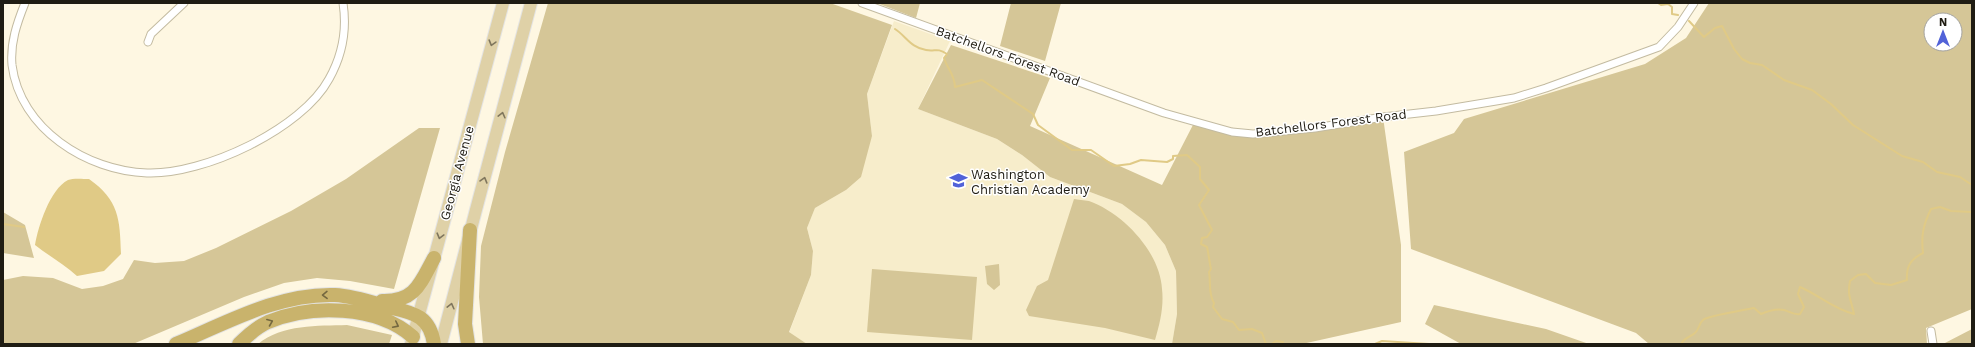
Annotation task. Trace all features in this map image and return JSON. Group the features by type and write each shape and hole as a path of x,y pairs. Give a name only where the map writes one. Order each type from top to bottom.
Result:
{"highway":[{"path":"468,344 465,324 470,230"},
{"path":"364,300 400,301 407,297 418,288 434,258"},
{"path":"176,344 286,300 311,296 337,295 364,300 418,315 429,327 434,344"},
{"path":"239,344 248,334 266,322 293,313 320,310 352,312 387,320 402,328 412,340"}],"main road":[{"name":"Georgia Avenue","path":"412,340 503,3"},
{"name":"Georgia Avenue","path":"441,344 528,16 530,3"}],"street":[{"path":"25,3 12,42 12,64 21,94 33,114 64,145 91,161 120,170 148,173 198,165 229,154 262,139 301,112 321,91 336,64 344,35 343,3"},
{"path":"148,42 151,34 184,3"},
{"name":"Batchellors Forest Road","path":"862,3 1164,113 1232,132 1253,134 1314,128 1383,117 1436,111 1514,98 1659,47 1678,27 1694,3"},
{"path":"1931,331 1933,344"}],"shaded area":[{"path":"548,3 830,3 892,25 867,94 872,136 861,177 846,190 815,208 807,228 813,251 811,275 789,332 807,344 483,344 479,297 481,246 505,152"},
{"path":"877,3 920,3 916,18"},
{"path":"1011,3 1061,3 1045,61 1000,46"},
{"path":"1709,3 1972,3 1972,309 1926,328 1927,344 1649,344 1636,333 1411,249 1404,152 1454,133 1464,119 1645,64 1686,38"},
{"name":"Washington Christian Academy","path":"894,21 950,41 918,109 997,139 1022,155 1050,177 1122,204 1146,222 1165,245 1176,271 1177,314 1172,344 807,344 789,333 811,275 813,251 807,228 815,208 846,190 872,136 867,94"},
{"path":"951,45 1050,78 1030,126 1162,185 1195,121 1253,134 1383,117 1401,245 1401,322 1302,344 1172,344 1177,314 1176,271 1165,245 1146,222 1122,204 1050,177 1022,155 997,139 918,109"},
{"path":"419,128 440,128 394,289 350,281 317,278 284,283 244,297 133,344 3,344 3,280 23,276 53,278 82,289 103,286 123,279 134,260 155,263 184,261 216,248 291,211 346,179"},
{"path":"89,179 107,195 116,211 120,230 121,254 104,271 77,276 35,245 42,219 50,200 56,191 68,180"},
{"path":"1074,199 1089,201 1102,207 1127,224 1138,236 1155,261 1160,275 1162,302 1155,340 1105,328 1029,316 1026,310 1037,286 1048,280"},
{"path":"3,212 25,225 34,258 3,253"},
{"path":"999,264 1000,285 994,290 987,284 985,266"},
{"path":"872,269 977,277 972,340 867,332"},
{"path":"1434,305 1546,329 1589,344 1461,344 1425,324"},
{"path":"347,325 392,335 389,344 258,344 268,337 289,329 312,326"},
{"path":"1972,329 1972,344 1943,344"}],"waterway":[{"path":"1658,3 1661,5 1668,4 1672,7 1672,14 1678,15"},
{"path":"1689,21 1704,37 1715,28 1722,26 1734,49 1742,59 1750,63 1762,65 1784,80 1812,90 1831,104 1853,125 1902,156 1923,162 1937,172 1960,177 1972,185"},
{"path":"895,29 916,47 926,50 938,50 947,54 944,58 952,75 955,87 982,80 1033,114 1038,125 1072,150 1091,150 1114,166 1130,164 1141,160 1167,162 1173,159 1173,156 1187,155 1200,167 1200,179 1209,190 1199,205 1212,230 1207,237 1202,238 1201,244 1207,247 1208,250 1211,269 1209,272 1210,292 1214,303 1213,307 1222,319 1233,322 1239,330 1252,329 1262,333 1266,344"},
{"path":"1681,344 1696,332 1703,320 1706,318 1754,308 1761,314 1778,309 1794,314 1800,314 1804,307 1798,294 1800,287 1839,309 1854,314 1849,294 1850,281 1858,275 1866,274 1875,283 1891,285 1907,280 1907,271 1912,260 1923,253 1923,231 1931,209 1940,207 1951,211 1972,212"},
{"path":"3,224 24,227"},
{"path":"1272,344 1276,341 1283,342 1282,344"},
{"path":"1375,344 1382,341 1429,344"}],"place":[{"name":"Washington Christian Academy","path":"958,181"}]}
